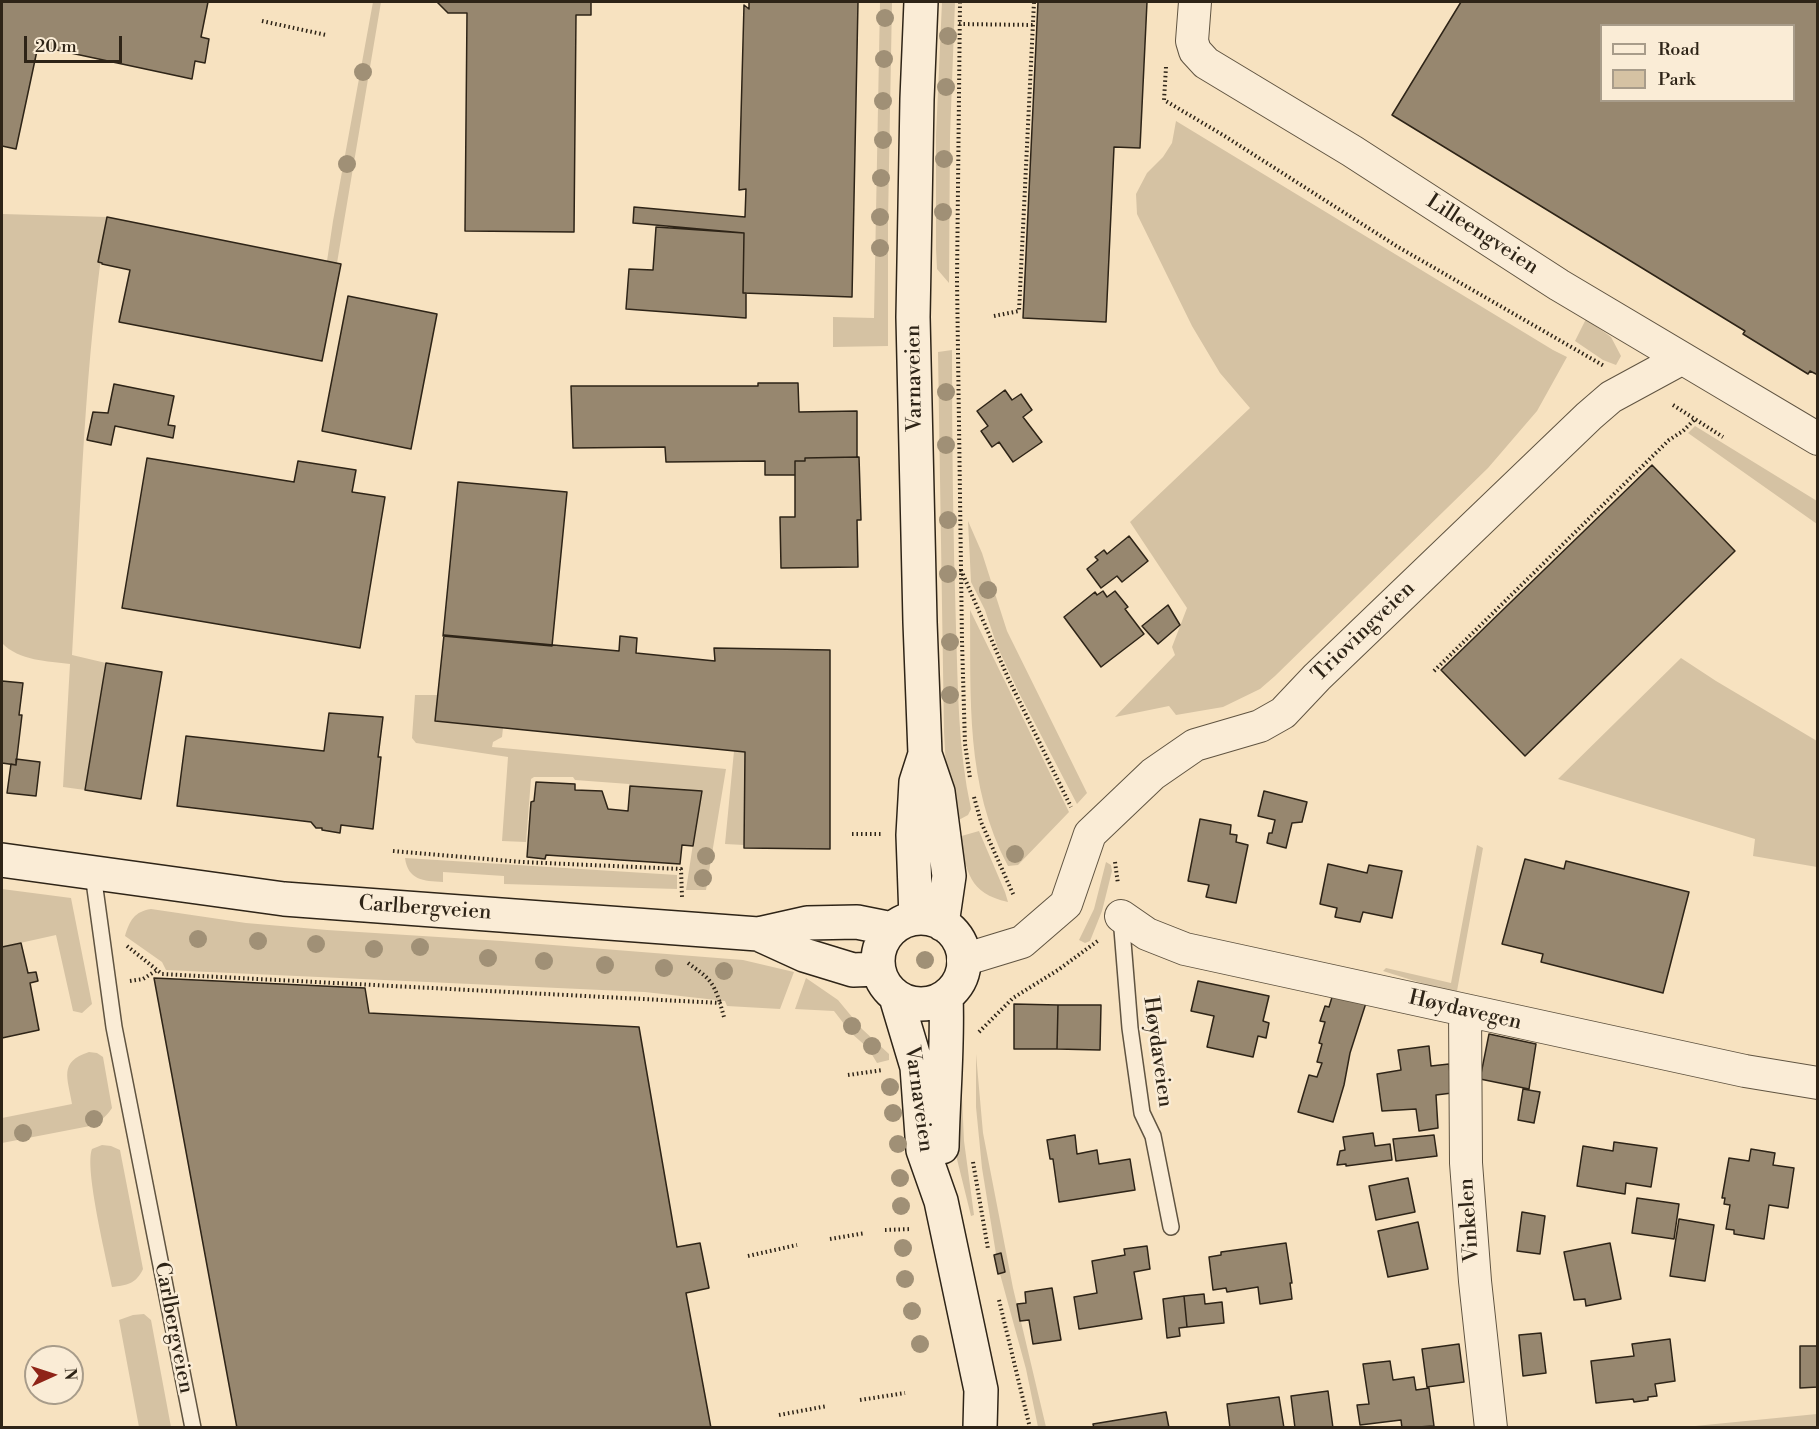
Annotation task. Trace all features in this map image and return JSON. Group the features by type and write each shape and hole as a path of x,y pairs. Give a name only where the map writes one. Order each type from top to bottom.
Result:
{"street":[{"name":"Varnaveien","path":"917,924 949,876 938,792 925,754 920,622 914,317 917,99 921,2"},
{"name":"Lilleengveien","path":"1195,2 1192,41 1195,51 1206,63 1352,151 1559,285 1818,439"},
{"name":"Triovingveien","path":"963,960 1022,942 1066,904 1090,834 1153,774 1195,745 1260,726 1282,713 1589,416 1611,397 1681,359"},
{"name":"Carlbergveien","path":"2,860 284,898 758,934 807,923 917,924"},
{"name":"Høydavegen","path":"1121,916 1147,934 1185,949 1745,1071 1818,1083"},
{"path":"917,924 957,938 963,960 960,978 946,996 934,1002 922,1004 896,997 887,987 878,969 879,950 884,938 917,924"},
{"name":"Carlbergveien","path":"758,934 804,955 853,970 878,969"},
{"name":"Varnaveien","path":"941,1201 943,1101 947,1046 946,996"},
{"name":"Varnaveien","path":"896,997 917,1067 923,1150 941,1201 981,1390 980,1428"},
{"name":"Vinkelen","path":"1465,1011 1466,1163 1474,1281 1491,1428"},
{"name":"Varnaveien","path":"981,1390 1002,1428"}],"lane":[{"name":"Carlbergveien","path":"93,874 114,1027 193,1428"},
{"name":"Høydaveien","path":"1121,916 1130,1028 1142,1113 1153,1136 1171,1227"}],"path":[{"path":"960,2 957,280 961,570 965,744 971,783"},
{"path":"994,316 1020,311 1034,2"},
{"path":"262,21 326,35"},
{"path":"959,24 1033,26"},
{"path":"1167,57 1164,100 1398,247 1605,366"},
{"path":"1673,405 1723,437"},
{"path":"1434,671 1669,440 1695,419"},
{"path":"961,570 1009,680 1075,816"},
{"path":"973,793 981,822 1014,896"},
{"path":"393,851 522,862 681,869 682,898"},
{"path":"975,1039 999,1010 1013,998 1087,950 1121,916"},
{"path":"119,940 162,974 720,1003"},
{"path":"682,959 709,978 715,986 724,1017"},
{"path":"848,1075 887,1070"},
{"path":"972,1158 989,1257"},
{"path":"885,1230 912,1229"},
{"path":"831,1239 865,1233"},
{"path":"748,1256 797,1245"},
{"path":"996,1290 1030,1428"},
{"path":"860,1400 905,1393"},
{"path":"780,1415 827,1406"}],"green space":[{"path":"373,2 381,2 337,263 327,261"},
{"path":"880,2 892,2 888,346 833,347 833,317 874,318"},
{"path":"942,2 955,2 950,136 949,283 937,269 936,249 936,135"},
{"path":"1176,121 1567,357 1537,411 1488,468 1260,689 1223,707 1176,715 1169,706 1115,717 1175,655 1172,647 1187,608 1130,522 1250,408 1220,373 1192,326 1137,214 1136,194 1147,173 1163,157 1172,143"},
{"path":"2,214 107,217 88,380 72,655 106,663 85,790 63,787 70,664 25,657 2,643"},
{"path":"1586,319 1611,337 1621,356 1616,365 1603,360 1575,341"},
{"path":"952,350 953,523 958,696 963,764 971,809 968,815 955,822 946,768 944,732 938,352"},
{"path":"1695,426 1817,501 1817,524 1688,433"},
{"path":"968,521 982,553 1007,631 1087,793 1077,804 1019,693 971,582"},
{"path":"970,610 1069,812 1018,865 1008,866 994,835 977,773 971,708"},
{"path":"1681,658 1817,741 1817,867 1753,856 1755,839 1558,779"},
{"path":"415,695 438,695 503,728 502,737 493,742 492,747 726,769 706,890 686,890 701,791 575,780 573,777 534,777 531,779 526,842 502,841 508,757 416,743 412,738"},
{"path":"734,751 745,752 744,845 725,844"},
{"path":"979,831 1008,902 995,898 977,887 968,871 958,837"},
{"path":"1477,845 1483,848 1457,991 1437,988 1383,971 1386,968 1451,983"},
{"path":"405,858 677,875 677,889 504,884 504,876 443,872 443,882 429,881 413,875 409,871"},
{"path":"1106,862 1111,865 1112,871 1102,911 1090,941 1085,943 1079,940 1094,909"},
{"path":"2,889 71,898 92,1004 82,1013 73,1011 56,935 2,947"},
{"path":"151,909 246,923 327,930 743,960 794,972 780,1009 727,1006 725,1001 645,992 166,970 162,962 125,936 133,918 140,912"},
{"path":"806,978 838,1000 862,1029 889,1054 889,1060 877,1063 868,1048 851,1033 834,1011 795,1009"},
{"path":"89,1052 103,1057 112,1108 105,1117 90,1126 2,1143 2,1118 72,1104 67,1072 73,1061"},
{"path":"976,1054 983,1133 1013,1288 1046,1427 1038,1427 1026,1369 1000,1274 1005,1272 1001,1254 996,1254 982,1168 976,1107"},
{"path":"961,1076 964,1141 974,1215 971,1216 954,1147"},
{"path":"102,1145 120,1150 143,1269 130,1283 112,1287 91,1175 92,1149"},
{"path":"144,1314 151,1320 171,1427 139,1427 119,1320"},
{"path":"1817,1414 1817,1427 1685,1427"}],"building":[{"path":"2,2 208,2 201,37 209,39 205,63 195,61 192,79 38,46 16,149 2,146"},
{"path":"437,2 591,2 591,15 576,15 574,232 465,231 467,13 448,13"},
{"path":"749,2 858,2 852,297 743,293 744,233 633,223 634,207 745,217 746,189 739,190 744,5 749,9"},
{"path":"1038,2 1147,2 1140,148 1114,147 1106,322 1023,318"},
{"path":"1461,2 1818,2 1818,375 1810,371 1808,374 1743,334 1745,331 1392,115"},
{"path":"107,217 341,264 322,361 119,322 130,270 98,262"},
{"path":"656,227 744,233 743,293 746,293 746,318 626,309 629,269 653,270"},
{"path":"348,296 437,314 411,449 322,431"},
{"path":"758,383 798,383 799,412 857,411 857,457 805,458 805,461 795,461 795,475 765,475 765,461 666,462 665,447 573,448 571,386 758,386"},
{"path":"114,384 174,396 168,425 175,426 173,438 115,426 111,445 87,440 93,412 108,413"},
{"path":"1005,390 1012,400 1021,394 1032,410 1023,417 1042,442 1013,462 999,442 992,447 981,431 988,426 977,411"},
{"path":"859,457 861,520 857,520 858,567 781,568 780,517 795,517 795,461 805,461 805,458"},
{"path":"147,458 294,482 298,461 356,470 352,492 385,497 360,648 122,608"},
{"path":"1652,465 1735,551 1525,756 1441,670"},
{"path":"458,482 567,492 552,646 443,636"},
{"path":"1129,536 1148,561 1122,582 1117,576 1101,588 1087,569 1098,560 1095,557 1104,550 1107,554"},
{"path":"1103,591 1107,597 1115,591 1128,607 1125,609 1144,634 1101,667 1064,617 1095,592 1097,595"},
{"path":"1168,605 1180,625 1158,644 1142,626"},
{"path":"444,635 619,651 620,636 637,638 636,653 715,661 714,648 830,650 830,849 744,848 745,752 435,721"},
{"path":"106,663 162,672 141,799 85,790"},
{"path":"2,681 23,683 16,765 2,763"},
{"path":"329,713 383,717 373,829 341,825 340,833 316,828 311,822 177,806 186,736 324,751"},
{"path":"16,759 40,762 36,796 7,793 11,764 16,765"},
{"path":"536,782 575,784 575,790 602,791 608,809 628,811 630,786 702,791 693,846 682,845 680,864 546,855 545,859 527,857 531,802 534,801"},
{"path":"1264,791 1307,802 1302,822 1292,823 1286,848 1267,843 1275,820 1258,816"},
{"path":"1200,819 1231,825 1230,834 1237,835 1236,842 1248,845 1236,903 1206,897 1209,885 1188,881"},
{"path":"1525,859 1564,869 1566,861 1689,892 1663,993 1541,962 1543,954 1502,944"},
{"path":"1328,864 1367,873 1369,865 1402,871 1392,918 1363,912 1360,922 1335,917 1337,908 1320,904"},
{"path":"21,943 28,973 36,972 38,981 30,983 39,1030 2,1038 2,947"},
{"path":"154,978 365,988 369,1013 639,1027 677,1247 700,1243 709,1288 686,1293 711,1428 237,1428"},
{"path":"1198,981 1269,996 1263,1021 1269,1023 1266,1038 1258,1036 1253,1057 1207,1047 1214,1016 1191,1011"},
{"path":"1333,994 1366,1003 1350,1053 1344,1085 1333,1122 1298,1112 1309,1075 1317,1077 1322,1063 1317,1062 1325,1022 1320,1021 1325,1006 1329,1007"},
{"path":"1014,1004 1058,1005 1057,1049 1014,1049"},
{"path":"1058,1005 1101,1005 1100,1050 1057,1049"},
{"path":"1489,1034 1536,1044 1529,1089 1480,1079"},
{"path":"1429,1046 1431,1066 1449,1064 1452,1093 1436,1095 1438,1128 1419,1131 1416,1109 1382,1111 1377,1074 1401,1070 1398,1050"},
{"path":"1523,1089 1540,1092 1534,1123 1518,1120"},
{"path":"1373,1133 1375,1146 1390,1144 1392,1160 1346,1166 1346,1164 1337,1165 1340,1151 1345,1150 1343,1137"},
{"path":"1075,1135 1077,1154 1097,1150 1099,1164 1130,1159 1135,1190 1059,1202 1053,1159 1050,1159 1047,1140"},
{"path":"1434,1135 1437,1156 1396,1161 1393,1139"},
{"path":"1614,1142 1657,1148 1651,1187 1626,1183 1625,1194 1577,1186 1583,1146 1613,1151"},
{"path":"1751,1149 1775,1153 1773,1165 1794,1168 1788,1208 1769,1205 1764,1239 1734,1234 1734,1230 1726,1229 1730,1205 1724,1204 1725,1198 1722,1198 1729,1158 1749,1161"},
{"path":"1408,1178 1415,1212 1376,1220 1369,1186"},
{"path":"1637,1198 1679,1204 1674,1239 1632,1233"},
{"path":"1522,1212 1545,1216 1540,1254 1517,1251"},
{"path":"1679,1219 1714,1225 1705,1281 1670,1276"},
{"path":"1418,1222 1428,1269 1388,1277 1378,1231"},
{"path":"1286,1243 1292,1299 1260,1304 1258,1287 1227,1292 1226,1288 1213,1290 1209,1257 1221,1255 1221,1252"},
{"path":"1610,1243 1621,1299 1586,1306 1585,1299 1574,1300 1564,1252"},
{"path":"1147,1246 1150,1269 1134,1272 1142,1319 1079,1329 1074,1297 1097,1293 1092,1261 1125,1255 1124,1249"},
{"path":"1001,1253 1005,1272 998,1274 994,1255"},
{"path":"1052,1288 1061,1340 1033,1344 1029,1320 1020,1321 1017,1304 1026,1303 1025,1292"},
{"path":"1204,1294 1205,1304 1222,1302 1224,1323 1187,1327 1184,1296"},
{"path":"1184,1296 1187,1327 1179,1328 1180,1336 1167,1338 1163,1299"},
{"path":"1541,1333 1546,1373 1523,1376 1519,1335"},
{"path":"1670,1339 1675,1381 1655,1384 1657,1396 1648,1397 1648,1400 1634,1402 1633,1399 1596,1403 1591,1361 1634,1356 1632,1344"},
{"path":"1459,1344 1464,1382 1427,1387 1422,1349"},
{"path":"1800,1346 1818,1346 1818,1387 1800,1388"},
{"path":"1390,1361 1393,1380 1414,1377 1416,1390 1429,1388 1434,1426 1402,1428 1401,1420 1360,1425 1357,1405 1369,1404 1363,1364"},
{"path":"1328,1391 1333,1428 1295,1428 1291,1396"},
{"path":"1279,1397 1284,1428 1230,1428 1227,1404"},
{"path":"1166,1412 1169,1428 1094,1428 1093,1424"}]}
